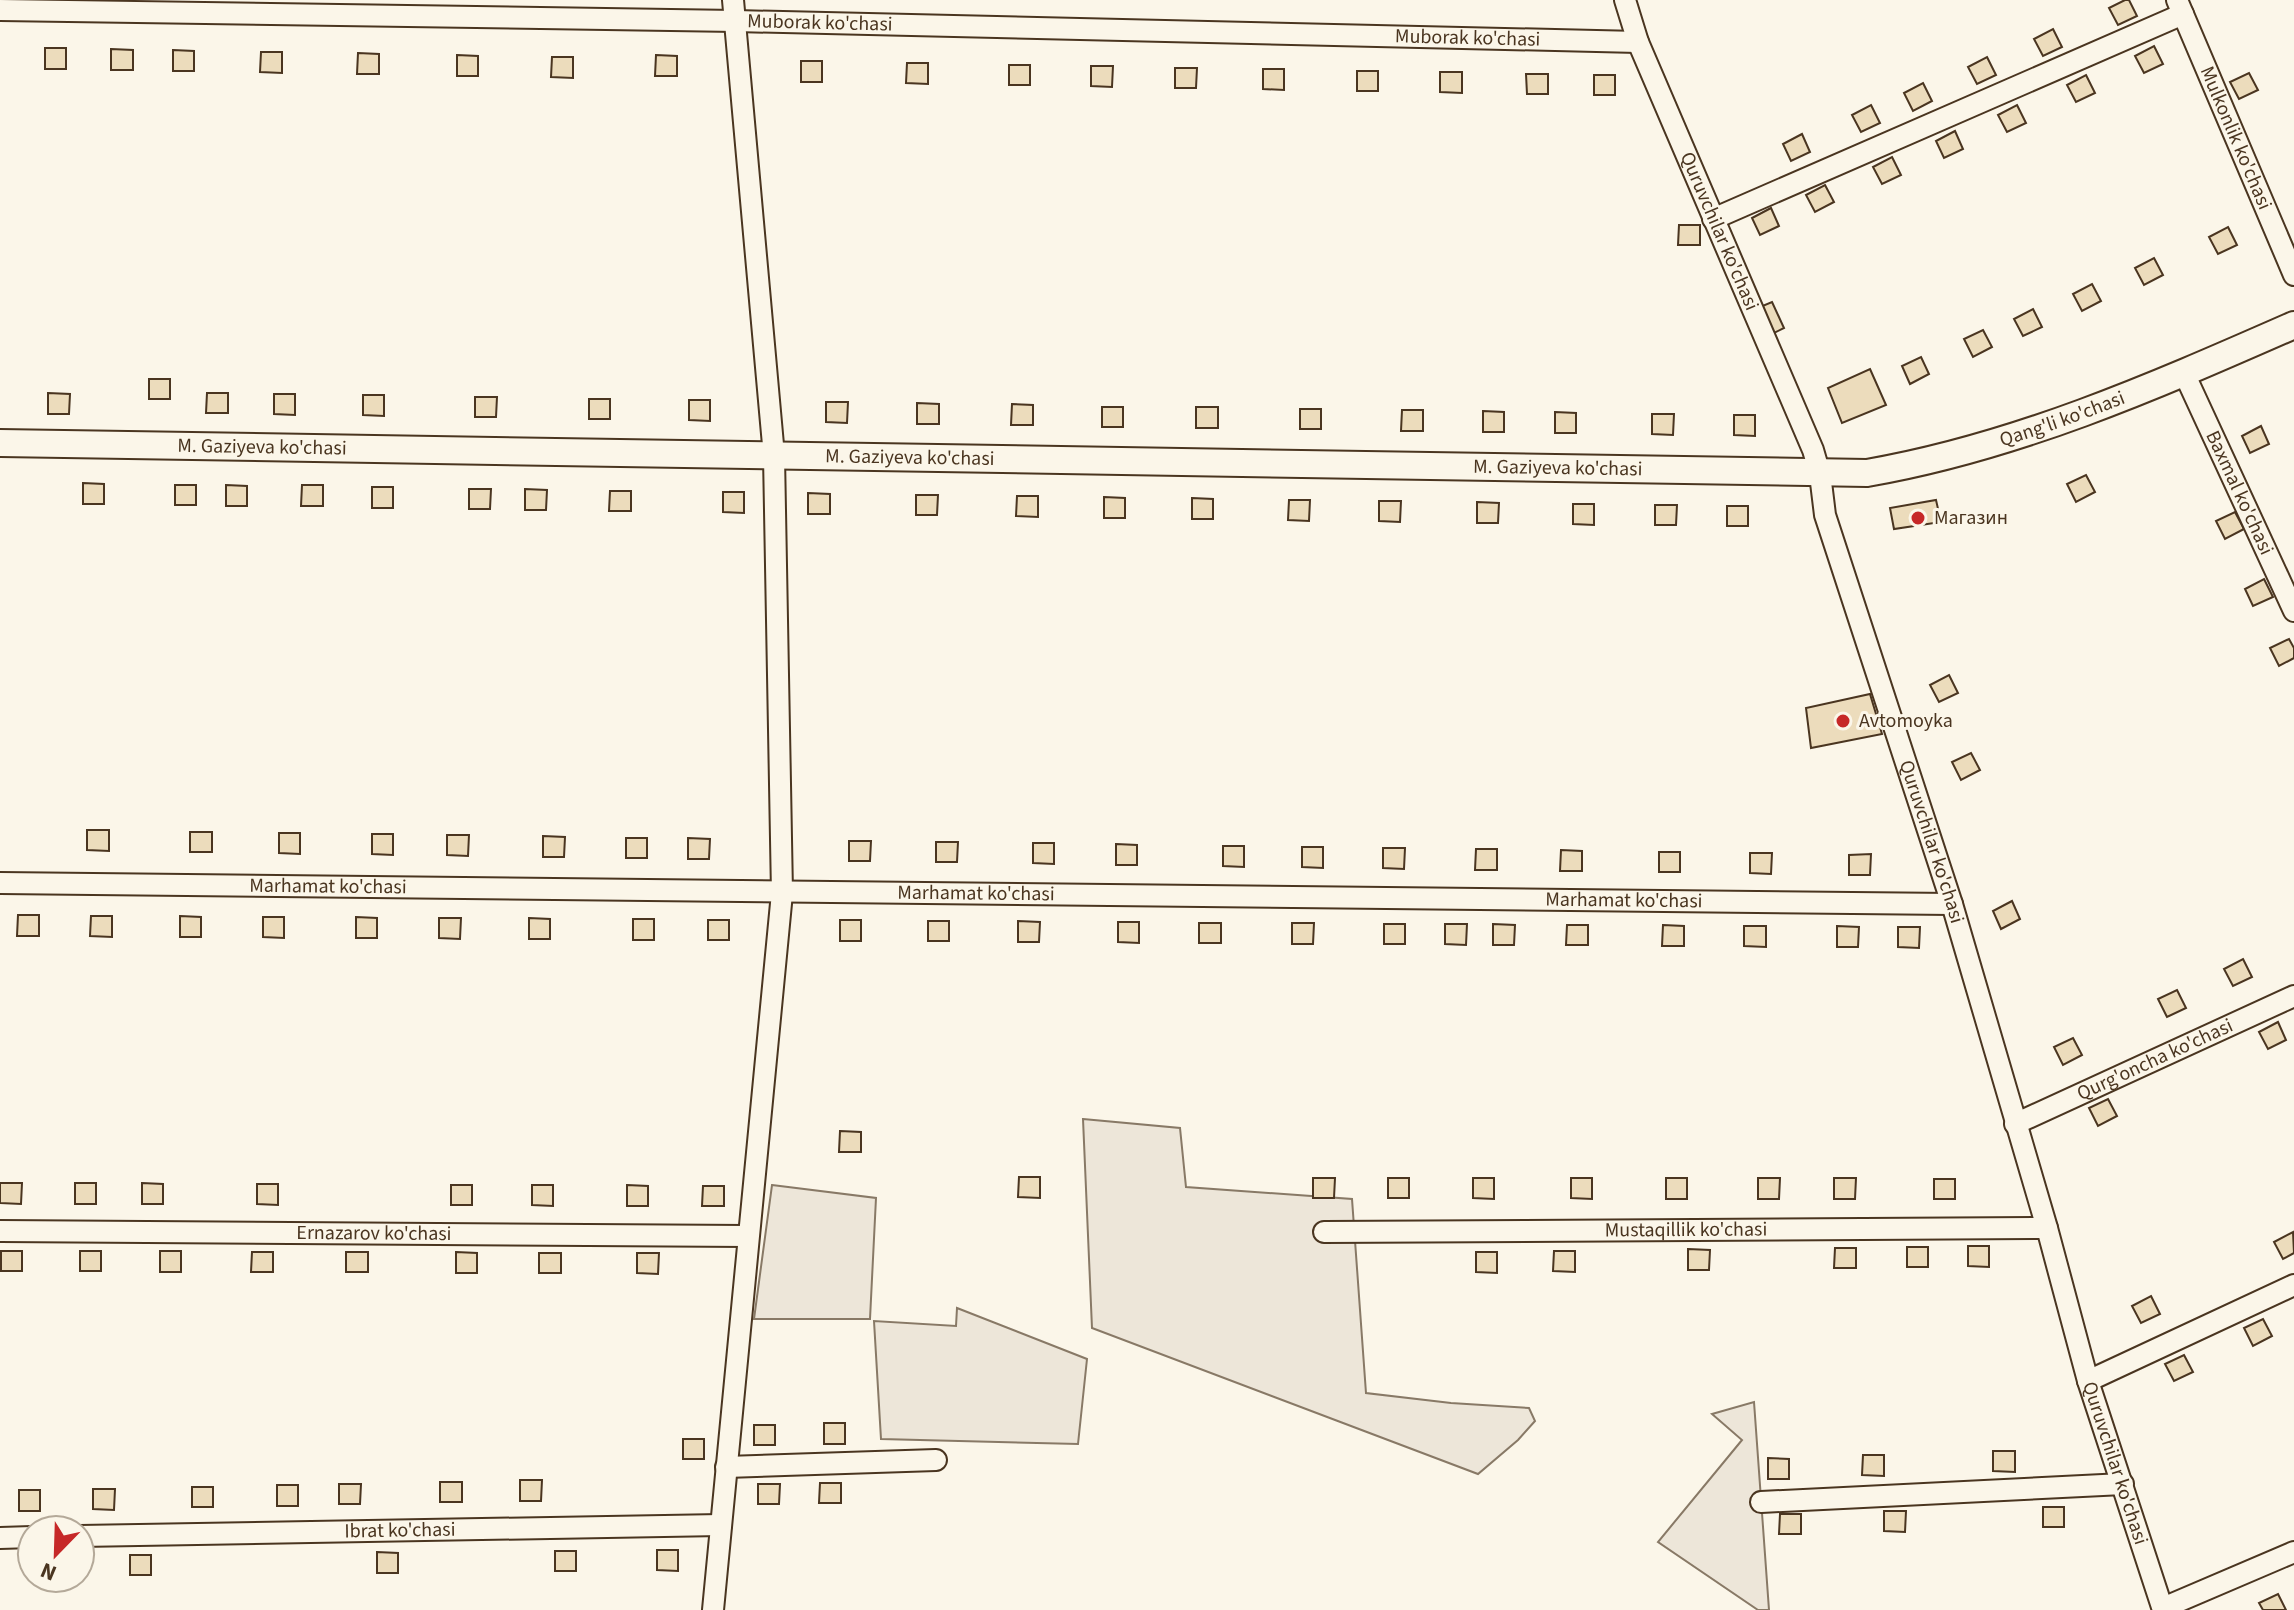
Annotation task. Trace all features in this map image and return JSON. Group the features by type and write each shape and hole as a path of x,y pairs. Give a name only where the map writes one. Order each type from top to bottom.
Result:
{"street":[{"path":"713,1610 782,893 774,456 733,0"},
{"name":"Quruvchilar ko'chasi","path":"1625,0 1638,42 1813,450 1820,474 1825,515 1952,904 2047,1228 2088,1381 2163,1609"},
{"path":"1713,219 2180,7"},
{"name":"Mulkonlik ko'chasi","path":"2180,7 2294,275"},
{"name":"Muborak ko'chasi","path":"0,10 736,21 1638,42"},
{"name":"Qang'li ko'chasi","path":"1820,474 1867,473 1965,453 2098,408 2294,325"},
{"name":"Baхmal ko'chasi","path":"2184,373 2294,611"},
{"name":"M. Gaziyeva ko'chasi","path":"0,443 1820,474"},
{"name":"Marhamat ko'chasi","path":"0,883 1952,904"},
{"name":"Qurg'oncha ko'chasi","path":"2015,1124 2294,996"},
{"name":"Mustaqillik ko'chasi","path":"1324,1232 2047,1228"},
{"name":"Ernazarov ko'chasi","path":"0,1231 747,1236"},
{"path":"2088,1381 2294,1285"},
{"path":"726,1467 936,1460"},
{"path":"1761,1502 2123,1484"},
{"name":"Ibrat ko'chasi","path":"96,1536 721,1525"},
{"path":"2163,1609 2294,1552"}],"shaded area":[{"path":"1083,1119 1180,1128 1186,1187 1352,1199 1366,1393 1529,1408 1535,1421 1478,1474 1092,1328"},
{"path":"772,1185 876,1198 870,1319 754,1319"},
{"path":"957,1308 1087,1359 1078,1444 881,1439 874,1321 956,1326"},
{"path":"1754,1402 1769,1610 1758,1610 1658,1542 1742,1440 1712,1414"}],"building":[{"path":"2129,0 2137,16 2118,25 2109,8"},
{"path":"2053,29 2062,47 2043,56 2034,39"},
{"path":"2154,46 2163,64 2144,73 2135,56"},
{"path":"45,48 66,48 66,69 45,69"},
{"path":"111,49 133,50 133,70 111,70"},
{"path":"173,50 194,51 194,71 173,71"},
{"path":"261,52 282,52 282,73 260,72"},
{"path":"358,53 379,54 379,74 357,74"},
{"path":"457,55 478,56 478,76 457,76"},
{"path":"656,55 677,56 677,76 655,76"},
{"path":"552,57 573,57 573,78 551,77"},
{"path":"1987,57 1996,75 1977,84 1968,67"},
{"path":"801,61 822,61 822,82 801,82"},
{"path":"907,63 928,63 928,84 906,83"},
{"path":"1009,65 1030,65 1030,85 1009,85"},
{"path":"1091,66 1113,66 1112,87 1091,86"},
{"path":"1175,68 1197,68 1196,88 1175,88"},
{"path":"1263,69 1284,69 1284,90 1263,89"},
{"path":"1357,71 1378,71 1378,91 1357,91"},
{"path":"1440,72 1462,72 1462,93 1440,92"},
{"path":"2249,73 2258,90 2239,99 2230,82"},
{"path":"1526,74 1548,74 1548,94 1527,94"},
{"path":"1594,75 1615,75 1615,95 1594,95"},
{"path":"2086,75 2095,93 2076,102 2067,85"},
{"path":"1923,83 1932,101 1913,111 1904,93"},
{"path":"1871,105 1880,123 1861,132 1852,115"},
{"path":"2017,105 2026,123 2007,132 1998,115"},
{"path":"1955,131 1963,149 1944,158 1936,141"},
{"path":"1802,134 1810,152 1791,161 1783,144"},
{"path":"1892,157 1901,175 1882,184 1873,167"},
{"path":"1825,185 1834,202 1815,212 1806,195"},
{"path":"1771,208 1779,226 1760,235 1752,218"},
{"path":"1679,225 1700,225 1700,245 1678,245"},
{"path":"2228,227 2237,245 2218,254 2209,237"},
{"path":"2154,258 2163,275 2144,285 2135,268"},
{"path":"2092,284 2101,301 2082,311 2073,294"},
{"path":"1772,302 1784,328 1772,334 1760,307"},
{"path":"2033,309 2042,327 2023,336 2014,319"},
{"path":"1983,330 1992,347 1973,357 1964,339"},
{"path":"1921,357 1929,374 1910,384 1902,366"},
{"path":"1870,369 1886,405 1842,423 1828,388"},
{"path":"149,379 170,379 170,399 149,399"},
{"path":"48,393 70,394 69,414 48,414"},
{"path":"207,393 228,393 228,413 206,413"},
{"path":"274,394 295,394 295,415 274,414"},
{"path":"363,395 384,395 384,416 363,415"},
{"path":"475,397 497,397 496,417 475,417"},
{"path":"589,399 610,399 610,419 589,419"},
{"path":"689,400 710,400 710,421 689,420"},
{"path":"826,402 848,402 847,423 826,422"},
{"path":"917,403 939,404 939,424 917,424"},
{"path":"1012,404 1033,405 1033,425 1011,425"},
{"path":"1102,407 1123,407 1123,427 1102,427"},
{"path":"1196,407 1218,407 1218,428 1196,428"},
{"path":"1300,409 1321,409 1321,429 1300,429"},
{"path":"1402,410 1423,410 1423,431 1401,431"},
{"path":"1483,411 1504,412 1504,432 1483,432"},
{"path":"1555,412 1576,413 1576,433 1555,433"},
{"path":"1652,414 1674,414 1673,435 1652,434"},
{"path":"1734,415 1755,415 1755,436 1734,435"},
{"path":"2261,426 2269,444 2250,453 2242,436"},
{"path":"2086,475 2095,492 2076,502 2067,484"},
{"path":"83,483 104,484 104,504 83,504"},
{"path":"175,485 196,485 196,505 175,505"},
{"path":"226,485 247,486 247,506 226,506"},
{"path":"302,485 323,485 323,506 301,506"},
{"path":"372,487 393,487 393,508 372,508"},
{"path":"469,489 491,489 490,509 469,509"},
{"path":"525,489 547,490 546,510 525,510"},
{"path":"610,491 631,491 631,511 609,511"},
{"path":"723,492 744,492 744,513 723,512"},
{"path":"808,493 830,494 830,514 808,514"},
{"path":"916,495 938,495 937,515 916,515"},
{"path":"1017,496 1038,496 1038,517 1016,516"},
{"path":"1104,497 1125,498 1125,518 1104,518"},
{"path":"1192,498 1213,499 1213,519 1192,519"},
{"path":"1289,500 1310,500 1309,521 1288,520"},
{"path":"1936,500 1941,522 1894,529 1890,508"},
{"path":"1379,501 1401,501 1400,522 1379,521"},
{"path":"1477,502 1499,503 1498,523 1477,523"},
{"path":"1573,504 1594,504 1594,525 1573,524"},
{"path":"1655,505 1677,505 1676,525 1655,525"},
{"path":"1727,506 1748,506 1748,526 1727,526"},
{"path":"2235,512 2244,529 2225,539 2216,521"},
{"path":"2264,579 2273,597 2253,606 2245,589"},
{"path":"2289,639 2294,648 2294,658 2279,666 2270,648"},
{"path":"1949,675 1958,693 1939,702 1930,685"},
{"name":"Avtomoyka","path":"1870,694 1882,734 1811,748 1806,708"},
{"path":"1971,753 1980,770 1961,780 1952,762"},
{"path":"87,830 109,830 109,851 87,850"},
{"path":"190,832 212,832 212,852 190,852"},
{"path":"279,833 300,833 300,854 279,853"},
{"path":"372,834 393,834 393,855 372,854"},
{"path":"447,835 469,835 468,856 447,855"},
{"path":"543,836 565,837 564,857 543,857"},
{"path":"626,838 647,838 647,858 626,858"},
{"path":"688,838 710,839 709,859 688,859"},
{"path":"849,841 871,841 870,861 849,861"},
{"path":"936,842 958,842 957,862 936,862"},
{"path":"1033,843 1054,843 1054,864 1033,863"},
{"path":"1116,844 1137,845 1137,865 1116,865"},
{"path":"1223,846 1244,846 1244,867 1223,866"},
{"path":"1302,847 1323,847 1323,868 1302,867"},
{"path":"1383,848 1405,848 1404,869 1383,868"},
{"path":"1476,849 1497,849 1497,870 1475,870"},
{"path":"1561,850 1582,851 1582,871 1560,871"},
{"path":"1659,852 1680,852 1680,872 1659,872"},
{"path":"1750,853 1772,853 1771,874 1750,873"},
{"path":"1871,854 1870,875 1849,875 1849,855"},
{"path":"2012,901 2020,919 2001,929 1993,911"},
{"path":"18,915 39,915 39,936 17,936"},
{"path":"91,916 112,916 112,937 90,936"},
{"path":"180,916 201,917 201,937 180,937"},
{"path":"263,917 284,917 284,938 263,937"},
{"path":"356,917 377,918 377,938 356,938"},
{"path":"439,918 461,918 460,939 439,938"},
{"path":"529,918 550,919 550,939 529,939"},
{"path":"633,919 654,919 654,940 633,940"},
{"path":"708,920 729,920 729,940 708,940"},
{"path":"840,920 861,920 861,941 840,941"},
{"path":"928,921 949,921 949,941 928,941"},
{"path":"1018,921 1040,922 1039,942 1018,942"},
{"path":"1118,922 1139,922 1139,943 1118,942"},
{"path":"1199,923 1221,923 1221,943 1199,943"},
{"path":"1292,923 1314,923 1313,944 1292,944"},
{"path":"1384,924 1405,924 1405,944 1384,944"},
{"path":"1445,924 1467,924 1466,945 1445,944"},
{"path":"1493,924 1515,925 1514,945 1493,945"},
{"path":"1567,925 1588,925 1588,945 1566,945"},
{"path":"1663,925 1684,926 1684,946 1662,946"},
{"path":"1744,926 1766,926 1766,947 1744,946"},
{"path":"1837,926 1859,927 1858,947 1837,947"},
{"path":"1898,927 1920,927 1919,948 1898,947"},
{"path":"2243,959 2252,977 2233,986 2224,969"},
{"path":"2177,990 2186,1008 2167,1017 2158,999"},
{"path":"2278,1022 2286,1040 2268,1049 2259,1032"},
{"path":"2073,1038 2082,1055 2063,1065 2054,1047"},
{"path":"2108,1099 2117,1116 2098,1126 2089,1108"},
{"path":"840,1131 861,1132 861,1152 839,1152"},
{"path":"1019,1177 1040,1177 1040,1198 1018,1197"},
{"path":"1313,1178 1335,1178 1334,1198 1313,1198"},
{"path":"1388,1178 1409,1178 1409,1198 1388,1198"},
{"path":"1473,1178 1494,1178 1494,1199 1473,1198"},
{"path":"1571,1178 1592,1178 1592,1199 1571,1198"},
{"path":"1666,1178 1687,1178 1687,1199 1666,1199"},
{"path":"1758,1178 1780,1178 1779,1199 1758,1199"},
{"path":"1834,1178 1856,1178 1855,1199 1834,1199"},
{"path":"1934,1179 1955,1179 1955,1199 1934,1199"},
{"path":"0,1183 22,1183 21,1204 0,1203"},
{"path":"75,1183 96,1183 96,1204 75,1204"},
{"path":"142,1183 163,1184 163,1204 142,1204"},
{"path":"257,1184 278,1184 278,1205 257,1204"},
{"path":"451,1185 472,1185 472,1205 451,1205"},
{"path":"532,1185 553,1185 553,1206 532,1205"},
{"path":"627,1185 648,1186 648,1206 627,1206"},
{"path":"703,1186 724,1186 724,1206 702,1206"},
{"path":"2293,1232 2294,1253 2283,1259 2274,1242"},
{"path":"1968,1246 1989,1246 1989,1267 1968,1266"},
{"path":"1907,1247 1928,1247 1928,1267 1907,1267"},
{"path":"1835,1248 1856,1248 1856,1268 1834,1268"},
{"path":"1688,1249 1710,1250 1709,1270 1688,1270"},
{"path":"1,1251 22,1251 22,1271 1,1271"},
{"path":"80,1251 101,1251 101,1271 80,1271"},
{"path":"160,1251 181,1251 181,1272 160,1272"},
{"path":"1554,1251 1575,1251 1575,1272 1553,1271"},
{"path":"252,1252 273,1252 273,1272 251,1272"},
{"path":"346,1252 368,1252 368,1272 346,1272"},
{"path":"456,1252 477,1253 477,1273 456,1273"},
{"path":"1476,1252 1497,1252 1497,1273 1476,1272"},
{"path":"539,1253 561,1253 561,1273 539,1273"},
{"path":"637,1253 659,1253 658,1274 637,1273"},
{"path":"2151,1296 2160,1314 2141,1323 2132,1306"},
{"path":"2263,1319 2272,1336 2253,1346 2244,1328"},
{"path":"2184,1355 2193,1372 2174,1381 2165,1364"},
{"path":"824,1423 845,1423 845,1444 824,1444"},
{"path":"754,1425 775,1425 775,1445 754,1445"},
{"path":"683,1439 704,1439 704,1459 683,1459"},
{"path":"1993,1451 2015,1451 2015,1472 1993,1471"},
{"path":"1863,1455 1884,1455 1884,1476 1862,1475"},
{"path":"1768,1458 1789,1459 1789,1479 1768,1479"},
{"path":"520,1480 542,1480 541,1501 520,1501"},
{"path":"440,1482 462,1482 462,1502 440,1502"},
{"path":"820,1483 841,1483 841,1503 819,1503"},
{"path":"339,1484 361,1484 360,1504 339,1504"},
{"path":"758,1484 780,1484 779,1504 758,1504"},
{"path":"277,1485 298,1485 298,1506 277,1506"},
{"path":"192,1487 213,1487 213,1507 192,1507"},
{"path":"93,1489 115,1489 114,1510 93,1509"},
{"path":"19,1490 40,1490 40,1511 19,1511"},
{"path":"2043,1507 2064,1507 2064,1527 2043,1527"},
{"path":"1884,1511 1906,1511 1905,1532 1884,1531"},
{"path":"1780,1514 1801,1514 1801,1534 1779,1534"},
{"path":"657,1550 678,1550 678,1571 657,1570"},
{"path":"555,1551 576,1551 576,1571 555,1571"},
{"path":"377,1552 398,1553 398,1573 377,1573"},
{"path":"130,1555 151,1555 151,1575 130,1575"},
{"path":"2278,1594 2286,1610 2263,1610 2259,1603"}],"place":[{"name":"Магазин","path":"1918,518"},
{"name":"Avtomoyka","path":"1843,721"}]}
